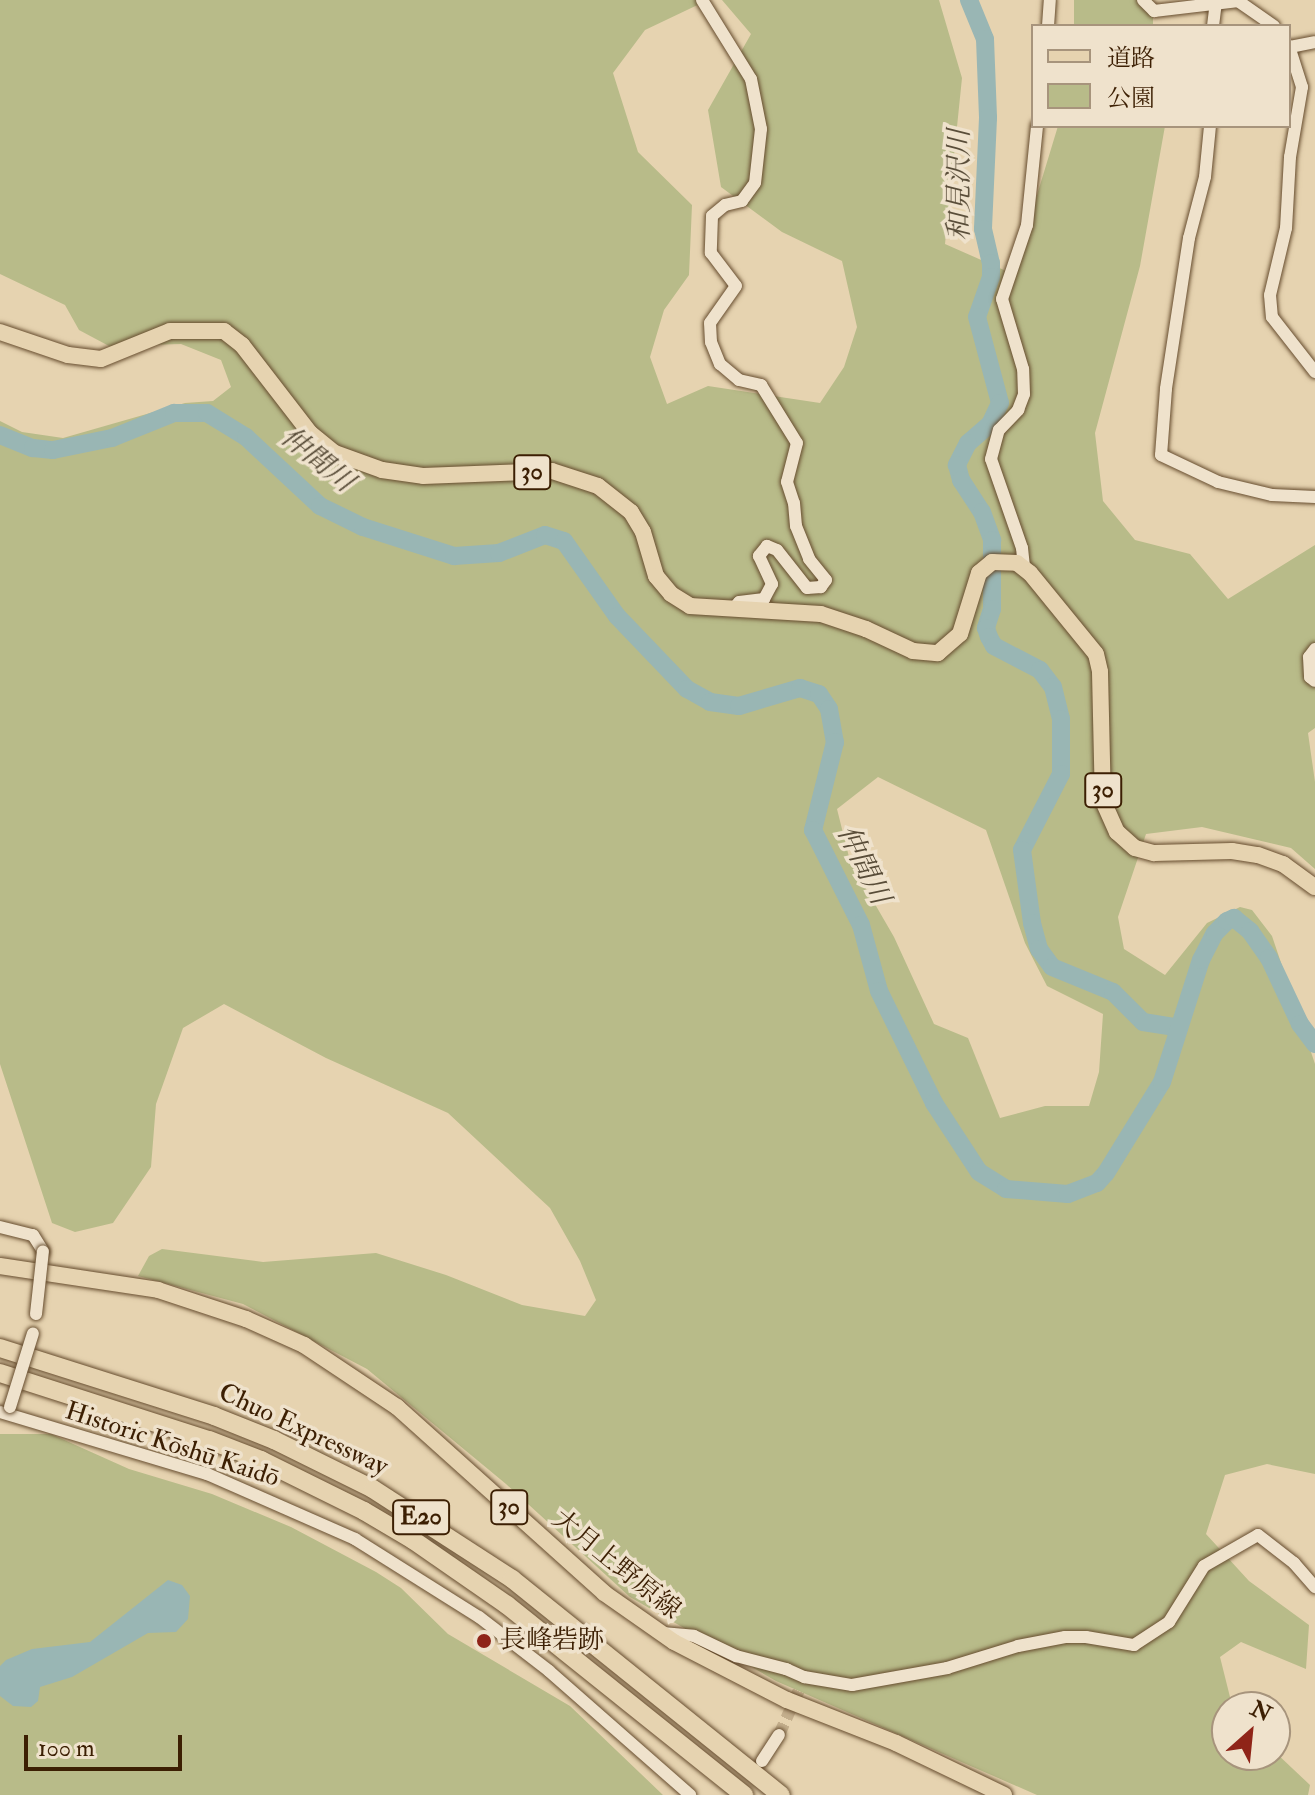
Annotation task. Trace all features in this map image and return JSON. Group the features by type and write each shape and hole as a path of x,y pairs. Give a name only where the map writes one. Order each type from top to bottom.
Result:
{"highway":[{"name":"Chuo Expressway","path":"0,1348 214,1416 274,1440 373,1489 512,1579 781,1795"},
{"name":"Chuo Expressway","path":"0,1373 222,1445 302,1479 364,1511 413,1540 507,1605 744,1795"}],"main road":[{"name":"30","path":"0,332 68,355 101,359 170,331 224,331 242,345 310,433 335,453 382,470 423,476 539,471 581,478 614,496 631,512 643,532 656,576 671,594 690,606 821,614 866,629 913,651 938,653 960,634 979,573 999,561 1020,565 1096,654 1100,672 1103,801 1117,832 1135,848 1154,853 1232,851 1258,855 1283,864 1315,887"},
{"name":"大月上野原線","path":"0,1266 158,1290 212,1306 304,1345 397,1407 593,1583 659,1632 774,1694 896,1743 1004,1795"}],"street":[{"path":"702,0 751,79 761,129 755,183 742,201 725,205 712,216 711,253 736,286 710,323 711,342 720,364 739,380 761,385 797,443 787,482 794,503 796,526 809,559 826,580 821,587 807,588 777,550 767,546 759,556 772,584 764,599 739,602 734,609"},
{"path":"1048,24 1050,0"},
{"path":"1143,0 1147,8 1154,11 1215,1 1238,1 1272,24"},
{"path":"1213,24 1215,1"},
{"path":"1291,47 1315,42"},
{"path":"1291,53 1302,87 1290,157 1286,228 1270,295 1272,317 1315,372"},
{"path":"1020,565 1022,548 991,459 999,430 1018,410 1024,394 1023,369 1002,299 1027,225 1037,128"},
{"path":"1210,128 1205,177 1189,238 1166,389 1161,455 1218,482 1272,495 1315,497"},
{"path":"1315,649 1309,657 1310,677 1315,681"},
{"name":"Historic Kōshū Kaidō","path":"0,1227 33,1235 43,1251 33,1333 6,1412 207,1474 355,1539 479,1617 549,1671 690,1795"},
{"path":"659,1632 694,1636 736,1656 804,1677 852,1685 947,1668 1018,1646 1065,1637 1086,1637 1134,1645 1169,1622 1204,1566 1258,1535 1294,1563 1315,1587"},
{"path":"799,1690 804,1677"},
{"path":"762,1761 779,1735"}],"green space":[{"path":"0,0 708,0 645,30 613,73 638,152 692,205 689,275 664,310 650,357 667,404 708,386 820,403 844,367 857,327 842,261 782,232 721,187 708,110 751,34 722,0 939,0 962,78 945,244 1013,274 1057,128 1165,128 1140,266 1095,433 1103,501 1135,540 1190,554 1228,599 1315,545 1315,728 1308,733 1315,782 1315,869 1291,848 1202,827 1146,834 1118,917 1124,949 1165,975 1207,923 1240,907 1252,910 1272,936 1315,1064 1315,1474 1267,1464 1225,1475 1206,1534 1249,1581 1309,1625 1306,1669 1241,1642 1220,1657 1228,1691 1211,1691 1211,1771 1291,1771 1291,1767 1310,1785 1308,1795 1037,1795 776,1681 630,1597 506,1484 367,1369 243,1304 138,1276 149,1256 162,1249 263,1262 376,1253 446,1275 522,1305 585,1316 596,1300 580,1261 550,1208 448,1113 326,1058 224,1004 183,1028 156,1104 151,1167 113,1223 75,1232 52,1223 0,1064 0,421 22,432 63,438 185,403 213,401 231,387 221,360 181,344 109,346 79,330 65,305 0,274","holes":["878,777 986,830 1025,943 1047,986 1103,1014 1099,1072 1089,1106 1045,1106 1000,1118 968,1038 934,1024 894,937 850,861 837,809"]},
{"path":"1074,0 1153,0 1153,24 1074,24"},
{"path":"0,1434 51,1434 129,1469 212,1494 291,1527 376,1572 401,1588 448,1634 570,1706 663,1795 0,1795"}],"water":[{"path":"168,1580 182,1585 190,1596 188,1619 176,1632 148,1633 72,1677 40,1687 38,1701 31,1707 13,1706 0,1696 0,1666 6,1660 32,1649 90,1642"}],"waterway":[{"name":"和見沢川","path":"969,0 985,39 988,118 983,229 991,277 977,317 1000,403 990,424 968,443 957,465 961,480 982,512 992,540 992,609 986,628 989,637 994,646 1040,670 1053,687 1061,719 1061,774 1022,850 1032,923 1039,949 1052,967 1113,992 1143,1022 1179,1028"},
{"name":"仲間川","path":"0,435 33,448 53,450 112,438 174,413 207,413 246,437 320,506 363,527 454,556 499,553 545,535 564,541 617,616 687,689 710,702 739,706 800,688 819,694 829,709 835,742 813,830 861,925 879,991 934,1103 979,1172 1006,1189 1068,1194 1097,1183 1106,1173 1162,1082 1201,960 1215,933 1227,921 1234,918 1250,931 1269,958 1300,1024 1315,1044"}],"tunnel":[{"path":"779,1735 799,1690"}],"place":[{"name":"長峰砦跡","path":"484,1641"}]}
